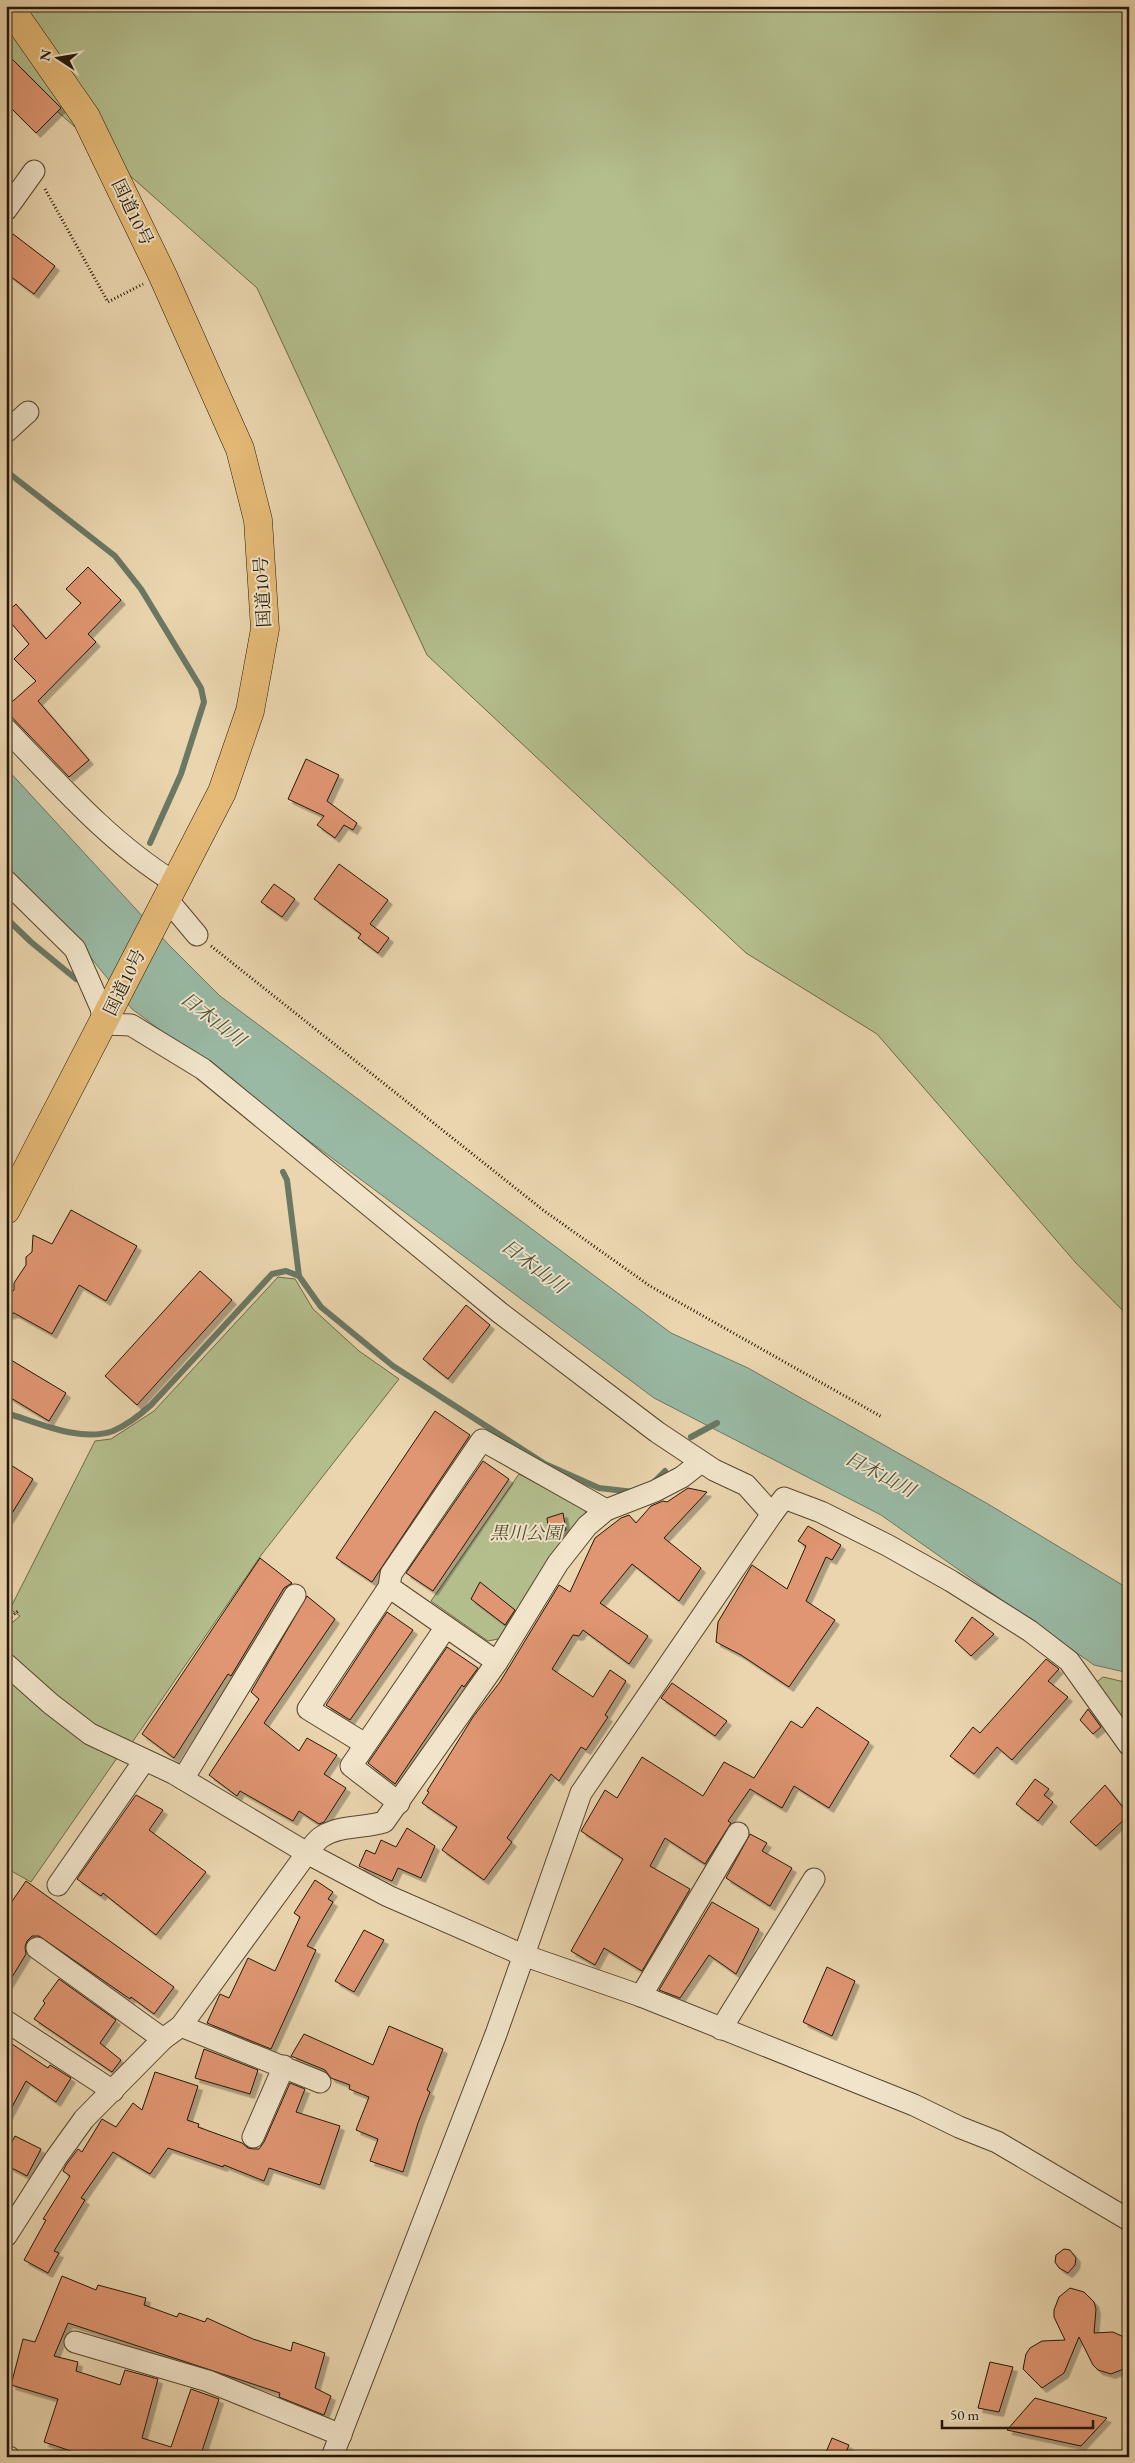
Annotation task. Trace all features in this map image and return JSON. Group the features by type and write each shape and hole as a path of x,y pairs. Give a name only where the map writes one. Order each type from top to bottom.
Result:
{"highway":[{"name":"国道10号","path":"6,7 17,18 86,117 162,274 240,449 258,520 266,629 250,711 222,792 6,1210"}],"street":[{"path":"6,210 34,171"},
{"path":"6,432 28,412"},
{"path":"6,729 89,815 157,872 165,900 197,935"},
{"path":"6,881 75,949 106,1016 131,1025 203,1069 499,1312 657,1432 701,1462 746,1485 772,1514"},
{"path":"365,1744 308,1709 389,1587 391,1574 482,1440 606,1510"},
{"path":"6,2236 56,2158 84,2119 164,2039 181,2026 307,1853 322,1836 338,1830 369,1827 384,1822 497,1662 558,1563 587,1526 606,1510 656,1491 682,1477 701,1462"},
{"path":"332,2457 496,2034 581,1793 784,1498 821,1512 951,1581 1030,1632 1069,1661 1129,1745"},
{"path":"389,1587 497,1662"},
{"path":"183,1779 295,1595"},
{"path":"399,1802 351,1766 446,1627"},
{"path":"6,1664 51,1704 90,1734 183,1779 307,1853 388,1896 523,1955 641,1996 914,2105 958,2127 997,2142 1129,2220"},
{"path":"58,1885 144,1761"},
{"path":"641,1996 738,1833"},
{"path":"721,2029 814,1879"},
{"path":"38,1948 164,2039"},
{"path":"6,2021 113,2091"},
{"path":"181,2026 320,2082"},
{"path":"253,2137 284,2066"},
{"path":"75,2342 208,2381 341,2435"}],"path":[{"path":"34,171 108,302 162,274"},
{"path":"197,935 543,1210 650,1286 882,1417"},
{"path":"6,1621 18,1611"}],"green space":[{"path":"6,6 1129,6 1129,1317 1076,1263 877,1034 746,953 427,655 257,288 6,66"},
{"path":"278,1277 295,1279 313,1309 359,1351 399,1379 262,1554 131,1744 88,1726 6,1656 6,1628 20,1616 10,1609 95,1441 111,1439 154,1411"},
{"name":"黒川公園","path":"519,1474 585,1507 586,1519 576,1528 498,1639 488,1641 431,1601"},
{"path":"6,1674 71,1728 117,1758 31,1882 6,1868"},
{"path":"1103,1677 1129,1683 1129,1732 1093,1685"}],"water":[{"name":"日木山川","path":"6,768 169,945 220,996 671,1333 748,1368 988,1504 1129,1589 1129,1673 1094,1665 881,1515 654,1398 132,1009 84,949 6,867"}],"building":[{"path":"6,53 61,108 36,133 6,103"},
{"path":"13,234 55,266 34,294 6,273 6,244"},
{"path":"88,567 121,600 88,634 96,642 38,701 89,760 69,777 6,711 6,707 36,681 14,659 29,644 6,617 6,613 16,604 46,639 81,603 66,589"},
{"path":"306,759 339,775 327,801 357,823 353,830 344,825 335,838 317,825 324,816 288,799"},
{"path":"339,864 388,900 370,924 389,938 378,953 358,938 361,934 314,899"},
{"path":"274,884 295,899 282,917 261,902"},
{"path":"71,1210 137,1246 106,1301 79,1285 52,1334 14,1313 6,1315 6,1304 8,1294 14,1290 14,1283 26,1265 26,1257 32,1252 33,1235 52,1244"},
{"path":"200,1271 232,1300 137,1405 105,1376"},
{"path":"466,1305 490,1325 448,1379 423,1359"},
{"path":"6,1357 66,1393 49,1421 6,1395"},
{"path":"435,1411 470,1435 372,1582 336,1558"},
{"path":"483,1461 509,1479 433,1591 406,1573"},
{"path":"6,1462 33,1479 6,1523"},
{"path":"688,1488 707,1492 664,1538 701,1568 679,1601 632,1564 600,1603 648,1636 629,1664 583,1630 579,1636 573,1635 552,1669 593,1697 610,1670 626,1681 605,1715 608,1717 586,1750 581,1747 559,1781 551,1774 507,1838 512,1842 484,1880 442,1850 457,1827 422,1803 429,1792 427,1791 473,1717 500,1682 559,1585 570,1592 595,1538 621,1518 629,1515 636,1523 651,1506 663,1501 667,1502"},
{"path":"563,1513 566,1530 549,1534 547,1518"},
{"path":"808,1526 841,1545 832,1560 826,1557 806,1601 835,1620 789,1687 741,1655 716,1642 718,1622 752,1565 787,1589 806,1546 798,1541"},
{"path":"260,1558 292,1583 284,1588 231,1676 228,1674 174,1758 142,1734"},
{"path":"480,1582 515,1610 505,1625 471,1599"},
{"path":"307,1596 335,1619 264,1723 299,1751 307,1738 337,1755 324,1774 346,1788 324,1822 319,1824 299,1811 293,1821 240,1791 237,1796 209,1775 259,1699 251,1692"},
{"path":"387,1612 413,1630 350,1720 326,1705"},
{"path":"972,1617 994,1634 971,1656 955,1641"},
{"path":"447,1647 478,1668 464,1687 462,1685 395,1784 368,1763"},
{"path":"1046,1659 1059,1669 1048,1681 1068,1697 1012,1760 997,1747 974,1774 950,1756 973,1727 980,1733"},
{"path":"672,1683 727,1721 715,1736 661,1698"},
{"path":"817,1707 869,1742 829,1808 794,1786 782,1808 750,1789 728,1821 731,1823 705,1864 665,1838 650,1866 690,1889 642,1971 604,1948 595,1965 571,1951 623,1859 581,1831 605,1790 617,1798 642,1757 703,1796 724,1762 754,1778 791,1721 802,1728"},
{"path":"1088,1709 1101,1727 1093,1734 1080,1720"},
{"path":"1035,1779 1049,1789 1044,1795 1053,1802 1038,1821 1016,1804"},
{"path":"1105,1785 1129,1815 1096,1846 1070,1822"},
{"path":"136,1795 163,1810 149,1830 206,1872 156,1935 103,1893 101,1896 77,1879"},
{"path":"407,1828 435,1846 421,1878 398,1868 392,1881 359,1866 366,1850 375,1854 381,1840 396,1847"},
{"path":"750,1834 767,1843 762,1851 792,1868 770,1906 726,1878"},
{"path":"315,1880 333,1892 328,1899 333,1902 307,1946 316,1950 271,2049 207,2023 220,1994 229,1998 248,1958 275,1971 300,1917 294,1913"},
{"path":"26,1881 174,1987 154,2014 39,1936 32,1936 27,1941 25,1947 26,1954 6,1987 6,1910"},
{"path":"712,1902 759,1929 736,1974 709,1955 680,1998 659,1990"},
{"path":"364,1930 384,1940 354,1992 335,1981"},
{"path":"827,1967 855,1981 832,2036 803,2022"},
{"path":"59,1979 116,2020 100,2043 121,2060 112,2072 34,2019 45,2003 43,2001"},
{"path":"389,2026 443,2049 427,2090 430,2092 403,2172 370,2161 378,2139 356,2130 369,2097 349,2089 350,2085 331,2078 325,2070 291,2056 304,2034 373,2065"},
{"path":"6,2040 48,2068 50,2065 71,2078 56,2102 26,2081 6,2118"},
{"path":"204,2049 258,2070 250,2094 195,2078"},
{"path":"155,2072 198,2086 187,2120 199,2124 198,2127 254,2149 259,2149 264,2142 290,2083 305,2089 296,2112 340,2126 320,2185 269,2168 264,2181 224,2165 223,2167 168,2148 150,2174 113,2152 81,2198 85,2200 54,2251 59,2253 48,2273 24,2260 46,2220 43,2219 70,2176 63,2171 66,2165 78,2149 82,2152 102,2119 116,2127 133,2103 142,2110"},
{"path":"15,2136 41,2149 27,2176 6,2165 6,2153"},
{"path":"1064,2249 1070,2250 1076,2258 1075,2265 1068,2273 1059,2268 1055,2262 1056,2255"},
{"path":"62,2276 96,2290 98,2285 146,2298 144,2305 177,2317 179,2313 205,2322 207,2318 253,2339 291,2351 293,2342 325,2353 315,2388 331,2396 324,2415 279,2397 280,2393 68,2323 54,2356 78,2362 76,2371 120,2385 125,2370 158,2379 142,2438 171,2447 191,2389 219,2399 200,2457 89,2457 44,2442 58,2399 11,2385 23,2339 35,2342"},
{"path":"1070,2288 1084,2292 1094,2302 1096,2309 1094,2333 1113,2332 1126,2338 1129,2343 1129,2364 1124,2369 1111,2374 1098,2370 1093,2365 1079,2337 1064,2373 1042,2388 1023,2369 1026,2354 1030,2348 1042,2341 1065,2340 1054,2317 1054,2310 1059,2297"},
{"path":"990,2362 1013,2367 999,2412 978,2408"},
{"path":"1035,2398 1107,2418 1081,2446 1007,2430"},
{"path":"832,2438 849,2445 844,2457 824,2457"}],"waterway":[{"path":"6,471 115,556 141,589 201,688 204,702 181,774 150,843"},
{"path":"6,918 31,942 76,979"},
{"path":"283,1172 287,1180 299,1276 321,1307 393,1366 545,1464 599,1488 634,1492"},
{"path":"6,1413 73,1433 100,1434 118,1429 133,1420 151,1405 272,1274 286,1271 299,1276"},
{"path":"691,1437 717,1423"},
{"path":"654,1482 665,1471"}]}
